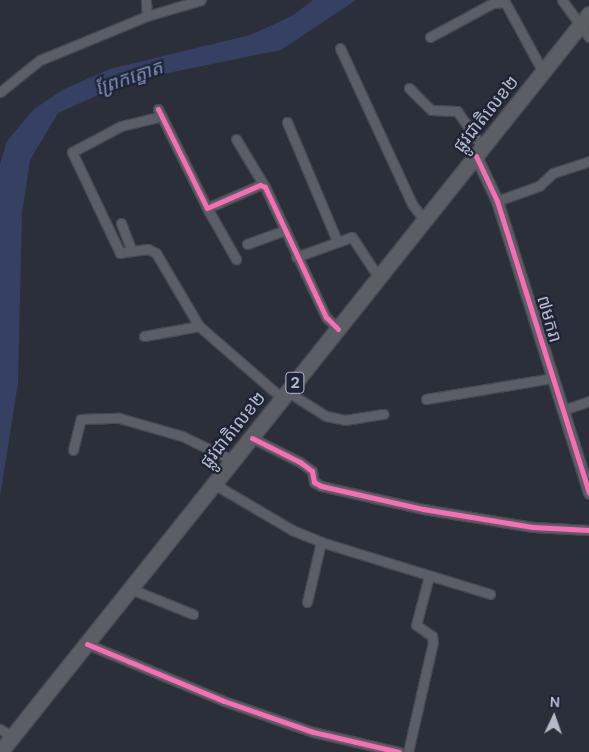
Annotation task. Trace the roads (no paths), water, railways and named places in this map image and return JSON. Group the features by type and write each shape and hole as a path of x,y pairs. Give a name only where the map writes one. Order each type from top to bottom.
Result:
{"highway":[{"name":"ផ្លូវជាតិលេខ២","path":"0,752 6,733 87,644 543,72 586,25"}],"street":[{"path":"146,0 147,16"},
{"path":"0,92 40,60 147,16 201,0"},
{"path":"562,0 586,25"},
{"path":"430,37 493,3 505,2 543,72"},
{"path":"340,48 412,204 425,221"},
{"path":"409,88 431,110 457,111 479,152"},
{"path":"236,259 207,208 160,112 121,126 72,152 120,253 148,249 156,253 199,326 285,395 326,416 344,420 384,414"},
{"path":"287,122 337,241"},
{"path":"236,139 265,187 286,230 296,257 326,317 338,329"},
{"name":"៧មករា","path":"479,152 497,200 589,493"},
{"path":"497,200 539,186 547,176 589,161"},
{"path":"207,208 260,185 265,187"},
{"path":"120,224 132,251"},
{"path":"247,244 286,230"},
{"path":"296,257 352,237 379,278"},
{"path":"144,336 199,326"},
{"path":"426,398 553,378"},
{"path":"563,410 589,401"},
{"path":"73,450 81,419 119,418 182,436 234,461"},
{"path":"252,438 300,462 312,471 314,483 321,486 423,509 533,527 589,530"},
{"path":"214,484 292,530 321,542 490,594"},
{"path":"307,602 321,542"},
{"path":"408,752 433,642 432,636 416,626 429,576"},
{"path":"131,589 193,614"},
{"path":"87,644 224,701 313,732 363,747 399,752"}],"water":[{"name":"ព្រែកត្នោត","path":"313,0 356,0 281,50 129,81 58,113 30,160 22,213 18,383 0,497 0,164 7,141 34,109 64,89 110,69 250,35 292,16"}]}
